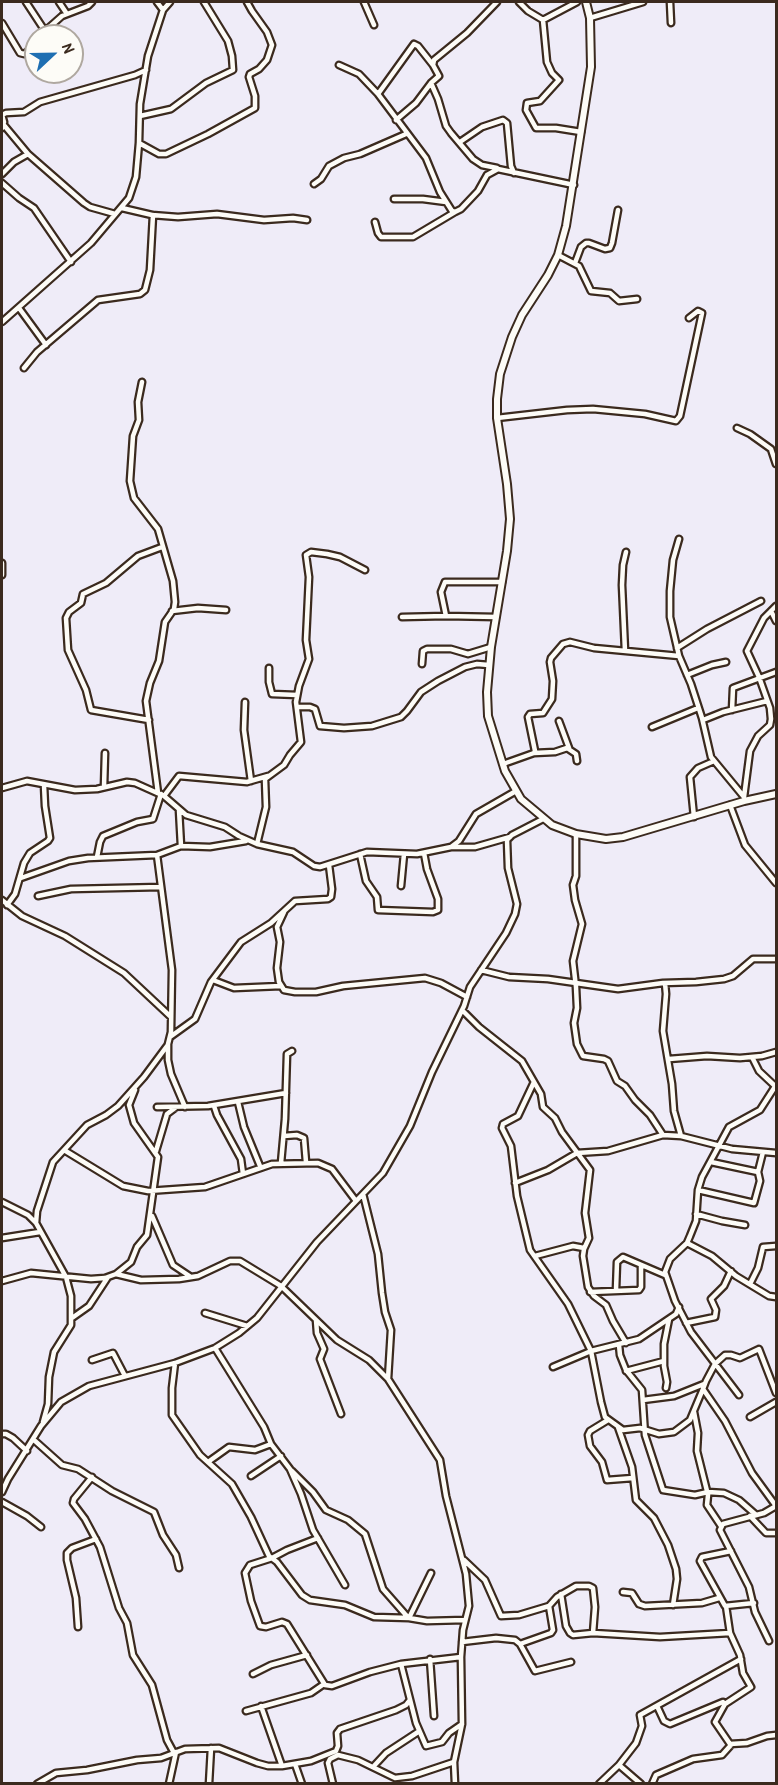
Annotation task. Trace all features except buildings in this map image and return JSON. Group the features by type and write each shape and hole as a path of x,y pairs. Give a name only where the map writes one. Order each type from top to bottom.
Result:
{"main road":[{"path":"586,2 590,18 591,67 588,98 566,226 558,255 548,276 522,315 512,336 500,374 496,399 510,515 490,647 486,701 488,716 503,764 516,791 526,804 543,819 562,830 576,834 614,838 694,817 744,799 777,794"}],"street":[{"path":"26,2 40,24"},
{"path":"59,2 67,14"},
{"path":"53,24 67,14 88,6 92,2"},
{"path":"157,2 163,10"},
{"path":"2,322 97,237 129,198 136,177 140,116 148,56 163,10 170,2"},
{"path":"140,116 171,109 206,83 233,70 228,42 204,2"},
{"path":"139,143 159,154 166,154 255,108 255,96 249,77 267,60 272,45 267,32 247,2"},
{"path":"364,2 374,25"},
{"path":"433,65 434,60 467,33 496,2"},
{"path":"519,2 543,20"},
{"path":"543,20 577,2"},
{"path":"590,18 643,2"},
{"path":"670,2 671,23"},
{"path":"543,20 547,62 552,73 559,80 540,101 527,103 526,110 536,128 581,132"},
{"path":"2,23 20,53 24,54"},
{"path":"378,94 414,44 418,46 439,76 430,83 416,103 396,120"},
{"path":"339,65 359,74 378,94 426,158 446,202 455,212"},
{"path":"115,214 84,203 28,154 2,126 2,115 24,112 40,102 146,70"},
{"path":"430,83 438,99 446,126 473,159 482,165 573,185"},
{"path":"460,142 476,130 503,120 507,123 511,166 514,172"},
{"path":"314,184 321,179 329,166 406,134"},
{"path":"2,174 14,162 28,154"},
{"path":"375,222 381,237 413,237 461,209 476,195 487,174 498,169"},
{"path":"2,183 34,208 71,261"},
{"path":"394,199 414,198 446,202"},
{"path":"122,208 153,215 178,217 217,214 264,220 293,218 307,220"},
{"path":"575,263 581,247 586,243 605,249 610,248 618,210"},
{"path":"24,368 37,352 98,300 140,294 145,290 150,270 153,215"},
{"path":"558,255 575,263 583,271 591,291 610,293 619,301 637,299"},
{"path":"19,308 46,345"},
{"path":"497,418 593,409 645,414 676,421 680,416 702,313 698,311 689,318"},
{"path":"97,857 99,842 103,836 137,822 153,819 161,794 147,696 159,661 165,622 175,602 173,581 159,529 135,498 130,481 133,436 139,420 138,402 142,382"},
{"path":"737,428 770,448 777,464"},
{"path":"679,540 670,591 670,617 679,656 703,720 709,750 714,761 744,799"},
{"path":"150,720 91,710 86,690 68,650 66,618 69,612 81,603 83,594 106,583 138,556 162,547"},
{"path":"625,651 622,585 626,552"},
{"path":"161,794 179,776 251,781 268,776 282,768 302,739 297,695 309,659 306,640 309,577 307,554 327,554 340,557 365,570"},
{"path":"2,564 2,575"},
{"path":"446,616 441,592 445,582 501,582"},
{"path":"677,648 761,601"},
{"path":"744,799 750,751 758,736 770,725 770,708 747,651 764,618 777,606"},
{"path":"172,611 198,608 226,610"},
{"path":"771,611 777,621"},
{"path":"402,617 496,617"},
{"path":"534,753 536,749 528,717 530,714 543,713 552,699 554,681 550,662 565,642 594,648 679,656"},
{"path":"422,664 423,651 427,649 451,649 468,654 490,647"},
{"path":"687,675 712,664 726,662"},
{"path":"297,707 315,709 320,726 340,729 372,726 401,717 420,692 438,681 465,667 489,664"},
{"path":"269,668 272,693 297,695"},
{"path":"732,710 733,688 777,672"},
{"path":"703,720 767,701"},
{"path":"245,702 244,730 251,781"},
{"path":"770,708 777,706"},
{"path":"652,727 698,708"},
{"path":"560,721 569,748 576,754 577,761"},
{"path":"770,725 777,726"},
{"path":"503,764 534,753 553,753 569,748"},
{"path":"104,787 105,753"},
{"path":"694,817 690,777 698,768 714,761"},
{"path":"257,844 265,814 264,783 268,776"},
{"path":"2,788 27,782 75,790 130,783 161,794 188,816 225,827 257,844 293,852 314,866 320,867 373,851 404,854 424,853 451,847 475,847 510,837 543,819"},
{"path":"7,904 15,894 24,863 30,852 50,838 44,785"},
{"path":"451,847 459,841 476,814 516,791"},
{"path":"730,805 745,845 777,883"},
{"path":"179,810 181,846"},
{"path":"576,834 576,876 573,885 582,924 573,957 577,1008 574,1023 577,1044 581,1053 586,1057 608,1061 617,1081 625,1086 650,1115 663,1135"},
{"path":"41,1426 61,1401 88,1386 175,1363 215,1348 247,1326 316,1242 383,1173 403,1141 440,1053 462,1010 470,987 506,933 516,910 508,868 507,842 510,837"},
{"path":"21,878 69,861 97,857 157,855 181,846 210,847 249,841"},
{"path":"360,854 366,881 377,896 378,910 433,912 439,909 438,898 427,869 424,853"},
{"path":"401,886 404,854"},
{"path":"157,855 172,970 168,1065 185,1107"},
{"path":"170,1037 195,1019 213,980 239,944 297,900 331,897 329,865"},
{"path":"38,897 71,889 161,887"},
{"path":"2,900 22,916 65,936 124,973 171,1017"},
{"path":"284,912 277,927 280,944 277,968 284,990 316,992 343,986 425,978 441,983 467,997"},
{"path":"481,970 508,977 548,979 618,989 724,979 733,976 753,959 777,959"},
{"path":"213,980 234,988 281,986"},
{"path":"665,983 663,1031 669,1059 674,1112 681,1136"},
{"path":"462,1010 479,1027 519,1057 541,1095 543,1107 555,1118 590,1172 585,1209 589,1238 583,1256 590,1292 606,1305 626,1343"},
{"path":"36,1223 37,1210 48,1181 50,1168 87,1125 110,1112 136,1086 168,1044"},
{"path":"281,1162 287,1054 292,1051"},
{"path":"669,1059 707,1056 740,1058 777,1052"},
{"path":"739,1395 686,1323 665,1275 670,1259 687,1243 694,1227 698,1190 729,1127 760,1110 776,1085 759,1071 752,1056"},
{"path":"534,1082 518,1116 502,1125 511,1146 517,1196 529,1245 570,1308 591,1351 602,1407 608,1419 626,1430 645,1429 659,1434 674,1432 687,1424 715,1364 727,1354 740,1358 760,1350 777,1392"},
{"path":"2,1281 31,1273 100,1279 116,1274 131,1262 137,1247 146,1237 158,1156 156,1150 139,1132 132,1118 129,1104 136,1086"},
{"path":"157,1107 214,1106 286,1093"},
{"path":"238,1102 244,1127 260,1166"},
{"path":"214,1106 240,1157 243,1174"},
{"path":"156,1150 167,1114 175,1108"},
{"path":"284,1136 297,1135 303,1138 306,1162"},
{"path":"515,1183 548,1170 577,1153 608,1151 663,1135 681,1136 719,1146 777,1153"},
{"path":"64,1150 123,1186 154,1191 205,1187 260,1166 281,1162 318,1163 332,1169 356,1201"},
{"path":"698,1190 755,1203 760,1181 758,1172 763,1152"},
{"path":"711,1162 758,1172"},
{"path":"363,1194 378,1254 382,1293 391,1330 387,1379"},
{"path":"2,1202 28,1215 36,1223 66,1277 71,1296 72,1318 68,1333 54,1352 49,1377 48,1404 41,1426 2,1492"},
{"path":"151,1213 173,1265 192,1278"},
{"path":"696,1214 745,1225"},
{"path":"2,1238 40,1232"},
{"path":"687,1243 712,1256 768,1296 777,1298"},
{"path":"535,1256 573,1246 584,1248"},
{"path":"750,1284 758,1268 763,1248 777,1246"},
{"path":"616,1290 618,1260 624,1257 665,1275"},
{"path":"116,1274 141,1280 192,1278 226,1262 236,1260 250,1266 281,1286 338,1340 369,1360 387,1379 440,1460 446,1496 466,1574 469,1603 462,1642 462,1724 454,1762 455,1784"},
{"path":"590,1292 640,1289 641,1266"},
{"path":"686,1323 715,1317 716,1311 711,1299 724,1286 730,1271"},
{"path":"72,1318 89,1306 108,1277"},
{"path":"553,1367 591,1351 639,1339 676,1314 679,1307"},
{"path":"205,1313 247,1326"},
{"path":"666,1388 664,1344 669,1319"},
{"path":"316,1320 317,1333 324,1349 320,1359 341,1414"},
{"path":"619,1345 626,1371 640,1387 645,1438 663,1490 695,1495 708,1492 728,1495 739,1500 766,1533 777,1533"},
{"path":"215,1348 264,1427 271,1444 290,1469 302,1494 318,1539 345,1585"},
{"path":"92,1360 113,1353 125,1376"},
{"path":"626,1371 664,1361"},
{"path":"175,1363 172,1415 200,1455 226,1478 237,1492 272,1558 298,1592 307,1599 345,1605 374,1617 427,1621 465,1620"},
{"path":"643,1400 674,1396 704,1387"},
{"path":"704,1387 729,1427 752,1473 777,1506 766,1512 722,1526"},
{"path":"750,1417 777,1402"},
{"path":"694,1412 698,1433 697,1451 708,1492 707,1505 722,1526"},
{"path":"608,1419 590,1431 588,1435 590,1446 602,1462 607,1480 633,1478"},
{"path":"618,1427 630,1458 637,1502 654,1518 668,1545 674,1563 677,1576 673,1605"},
{"path":"2,1434 13,1438 27,1451"},
{"path":"34,1440 64,1466 76,1468 112,1491 154,1512 163,1535 176,1555 179,1568"},
{"path":"208,1462 229,1447 255,1450 271,1444"},
{"path":"251,1476 281,1456"},
{"path":"290,1469 313,1491 326,1510 348,1520 365,1534 383,1588 409,1618"},
{"path":"92,1477 73,1502 96,1539 119,1608 127,1623 135,1660 143,1668 152,1685 167,1740 175,1753 169,1784"},
{"path":"2,1502 41,1527"},
{"path":"722,1526 721,1532 751,1592 755,1612 769,1641"},
{"path":"78,1627 76,1598 67,1553 72,1548 96,1539"},
{"path":"318,1539 246,1568 245,1573 251,1601 261,1626 286,1623 324,1684 332,1686 401,1664 461,1657"},
{"path":"731,1551 702,1557 699,1560 719,1598 726,1606 730,1633 751,1688 725,1704 715,1722 731,1745"},
{"path":"462,1559 484,1580 501,1616 519,1615 549,1606 561,1594 576,1586 592,1587 595,1607 593,1632"},
{"path":"409,1618 431,1573"},
{"path":"623,1592 631,1592 639,1604 645,1606 702,1603 719,1598"},
{"path":"561,1594 566,1626 570,1634 593,1632 660,1637 730,1633"},
{"path":"726,1606 754,1603"},
{"path":"520,1644 551,1633 553,1630 549,1606"},
{"path":"462,1642 505,1638 515,1640 520,1644 535,1671 571,1662"},
{"path":"253,1674 271,1665 307,1655"},
{"path":"430,1659 434,1716"},
{"path":"599,1784 620,1765 636,1743 642,1726 640,1715 741,1659"},
{"path":"401,1664 418,1732 427,1747 442,1742 448,1734 462,1724"},
{"path":"246,1711 311,1693 324,1684"},
{"path":"37,1784 56,1773 85,1771 137,1760 161,1758 184,1749 222,1749 262,1765 282,1766 322,1758 331,1754 338,1746 337,1734 340,1729 396,1710 405,1706 410,1700"},
{"path":"657,1706 664,1721 670,1724 718,1703 725,1704"},
{"path":"261,1706 282,1766"},
{"path":"373,1767 386,1753 418,1732"},
{"path":"652,1784 656,1775 693,1759 722,1755 731,1745 777,1735"},
{"path":"209,1784 211,1748"},
{"path":"333,1784 328,1763 330,1759 338,1755 346,1755 373,1767 394,1780 454,1762"},
{"path":"295,1764 302,1784"},
{"path":"620,1765 641,1784"}]}
